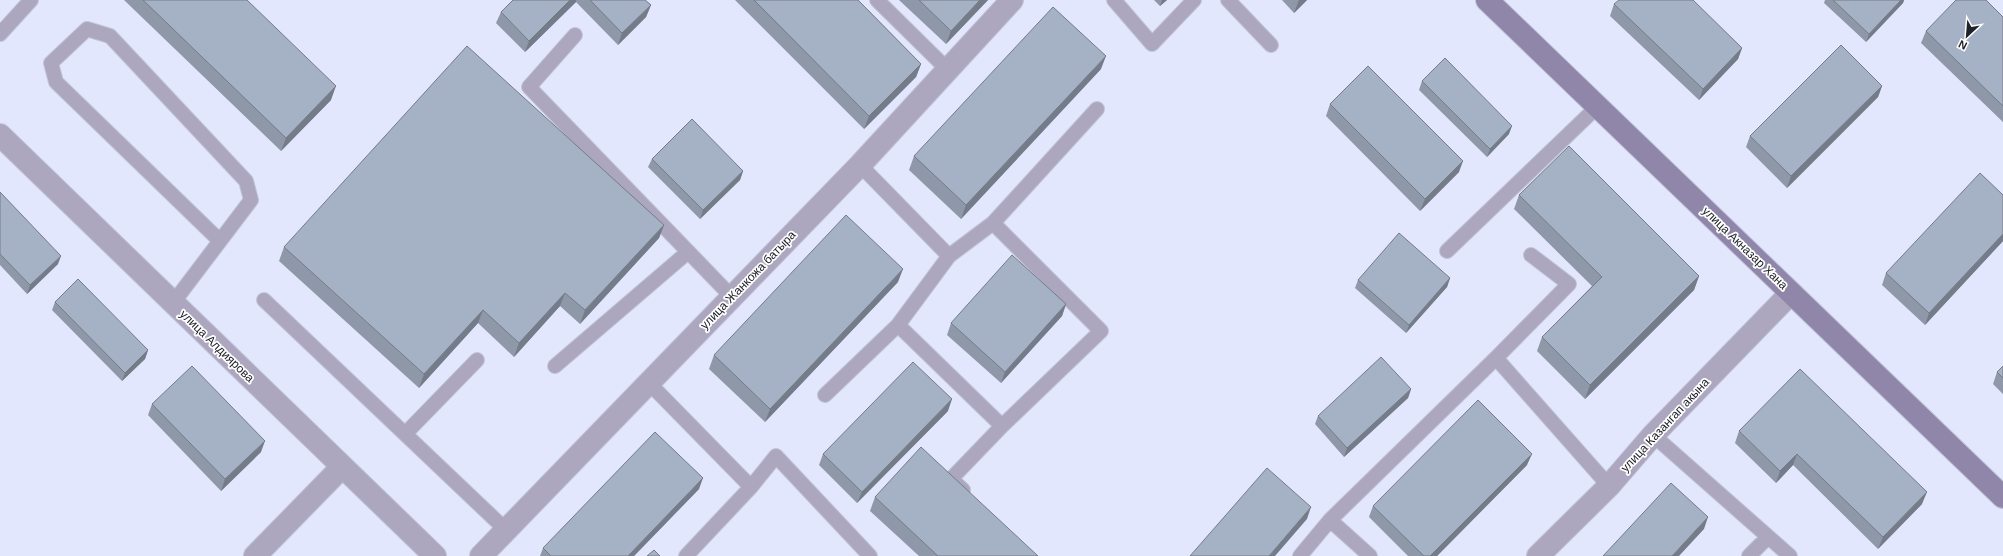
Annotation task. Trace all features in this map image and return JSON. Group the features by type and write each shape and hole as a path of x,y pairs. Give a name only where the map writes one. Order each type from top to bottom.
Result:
{"main road":[{"name":"улица Акназар Хана","path":"1487,0 2003,496"}],"street":[{"name":"улица Жанкожа батыра","path":"481,556 860,165 1012,0"},
{"name":"улица Алдиярова","path":"0,135 435,556"},
{"name":"улица Казангап акына","path":"1538,556 1609,486 1653,435 1791,293"},
{"path":"255,556 342,467"}],"lane":[{"path":"0,34 31,0"},
{"path":"877,0 948,70"},
{"path":"1114,0 1152,44 1194,0"},
{"path":"1228,0 1271,45"},
{"path":"174,303 251,200 246,181 110,36 87,30 51,63 56,82 220,241"},
{"path":"575,35 529,87 732,297"},
{"path":"1447,251 1598,106"},
{"path":"825,395 898,325 949,256 993,223 1097,109"},
{"path":"860,165 949,256"},
{"path":"975,501 951,480 1002,426 1101,331 993,223"},
{"path":"555,366 688,252"},
{"path":"1300,556 1330,520 1496,358 1569,284 1530,255"},
{"path":"264,300 506,530"},
{"path":"898,325 1002,426"},
{"path":"1496,358 1609,486"},
{"path":"405,434 477,360"},
{"path":"649,383 751,487"},
{"path":"1653,435 1790,556"},
{"path":"686,556 751,487 776,456 870,556"},
{"path":"1330,520 1370,556"},
{"path":"1749,556 1768,537"}],"building":[{"path":"143,0 247,0 336,86 286,138"},
{"path":"513,0 570,0 529,41 501,12"},
{"path":"590,0 645,0 651,5 622,33"},
{"path":"754,0 858,0 921,64 869,116"},
{"path":"919,0 980,0 951,31"},
{"path":"1619,0 1693,0 1742,48 1703,89 1614,4"},
{"path":"1833,0 1901,0 1869,34"},
{"path":"1956,0 1986,0 2003,17 2003,106 1926,31"},
{"path":"1053,7 1106,56 966,205 914,156"},
{"path":"1841,45 1882,86 1791,176 1750,136"},
{"path":"467,46 664,225 585,310 565,293 519,343 483,310 424,374 284,247"},
{"path":"1445,58 1512,126 1490,149 1422,81"},
{"path":"1368,66 1463,161 1425,199 1330,104"},
{"path":"692,119 743,171 703,210 652,159"},
{"path":"1569,146 1699,276 1590,385 1542,337 1602,277 1519,195"},
{"path":"1980,173 2003,195 2003,234 1929,313 1886,273"},
{"path":"0,192 61,256 30,285 0,254"},
{"path":"846,215 903,269 770,409 714,355"},
{"path":"1399,233 1450,278 1409,325 1358,280"},
{"path":"1012,255 1066,304 1005,372 951,323"},
{"path":"78,279 148,350 125,373 55,302"},
{"path":"1381,357 1411,389 1347,448 1318,416"},
{"path":"913,362 952,399 862,492 823,454"},
{"path":"192,366 265,441 225,479 152,404"},
{"path":"2003,366 2003,378 1997,372"},
{"path":"1800,369 1927,492 1883,537 1797,454 1780,471 1739,431"},
{"path":"1478,400 1532,454 1430,556 1424,556 1373,506"},
{"path":"655,432 703,478 628,556 551,556 543,548"},
{"path":"921,447 1038,556 938,556 875,497"},
{"path":"1267,468 1311,507 1269,556 1190,556"},
{"path":"1671,483 1708,517 1672,556 1603,556"},
{"path":"654,550 660,556 647,556"}]}
